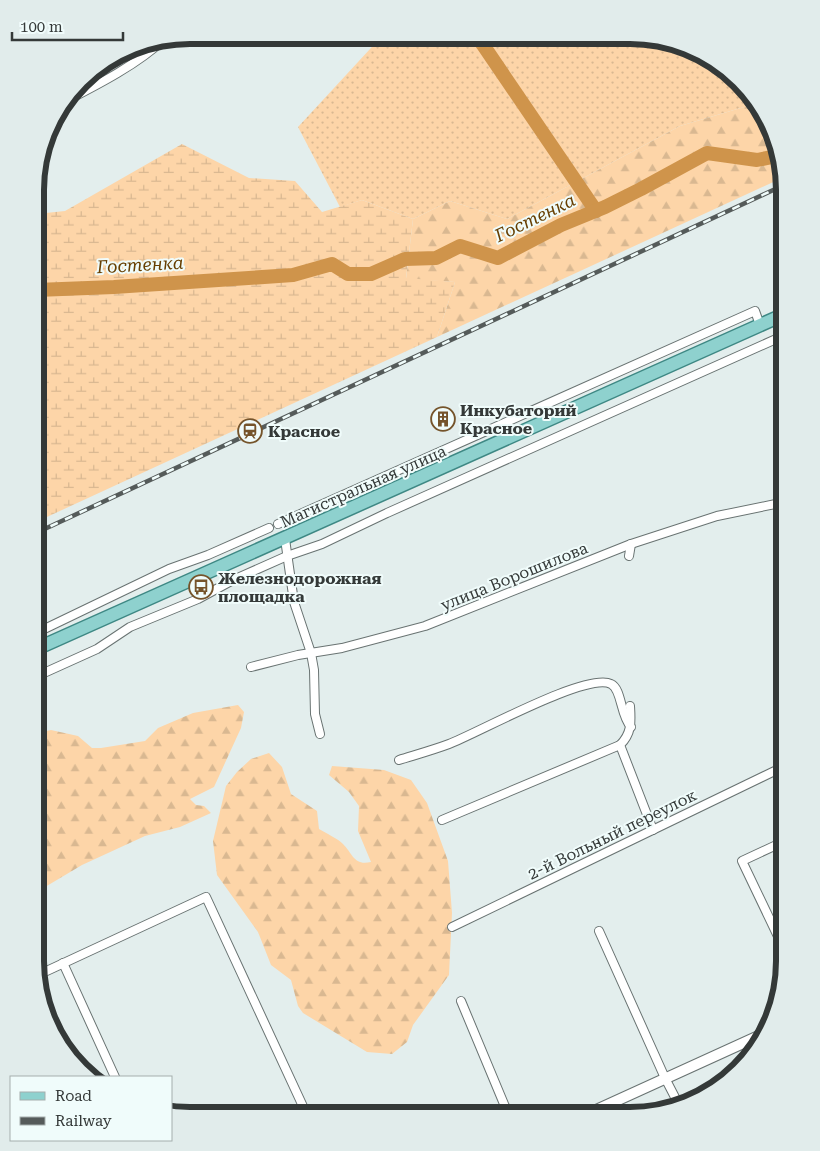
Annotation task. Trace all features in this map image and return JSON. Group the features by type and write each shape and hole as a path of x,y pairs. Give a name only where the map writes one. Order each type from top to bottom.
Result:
{"main road":[{"name":"Магистральная улица","path":"44,645 776,318"}],"street":[{"path":"81,93 153,49"},
{"path":"278,524 755,311 760,325"},
{"path":"44,673 97,649 130,628 198,599 233,580 287,556 322,544 387,513 776,339"},
{"name":"улица Ворошилова","path":"251,666 342,648 426,626 631,544 717,516 776,504"},
{"path":"44,629 169,569 208,555 269,528"},
{"path":"285,539 294,602 311,653 314,670 315,714 320,734"},
{"path":"629,556 631,544"},
{"path":"399,760 450,744 549,699 594,682 611,683 617,688 626,721 631,727"},
{"path":"442,820 620,745 631,727 630,706"},
{"path":"620,745 653,830"},
{"name":"2-й Вольный переулок","path":"452,927 776,770"},
{"path":"776,845 742,860 776,932"},
{"path":"45,972 206,897 303,1107"},
{"path":"599,931 676,1099"},
{"path":"63,963 115,1076"},
{"path":"461,1001 505,1107"},
{"path":"602,1107 754,1038"}],"green space":[{"path":"375,44 649,45 686,55 703,63 726,80 750,106 680,126 507,219 450,201 413,219 362,200 340,207 298,127"},
{"path":"750,106 761,125 768,143 776,181 437,337 455,282 406,279 413,219 450,201 507,219 680,126"},
{"path":"182,144 249,178 295,181 322,212 362,200 413,219 406,278 455,282 437,337 44,518 44,213 65,211"},
{"path":"238,705 244,712 241,728 214,787 190,799 196,805 204,806 211,813 180,827 145,836 82,865 44,888 44,732 51,730 78,736 92,748 101,748 145,741 158,728 193,713"},
{"path":"269,753 282,767 291,794 317,811 319,829 341,842 357,861 371,862 358,831 359,806 349,792 329,775 332,766 384,770 411,780 427,803 448,861 452,913 449,975 413,1025 407,1042 392,1054 367,1052 303,1013 298,1006 291,980 271,965 258,932 217,875 213,841 226,786 251,759"}],"waterway":[{"path":"482,44 596,211"},
{"name":"Гостенка","path":"44,290 293,275 332,264 348,274 371,274 405,259 436,258 460,246 498,258 561,225 605,207 641,189 707,153 757,160 772,157"}],"railway":[{"path":"44,529 776,189"}],"place":[{"name":"Инкубаторий Красное","path":"443,419"},
{"name":"Красное","path":"250,431"},
{"name":"Железнодорожная площадка","path":"201,587"}]}
